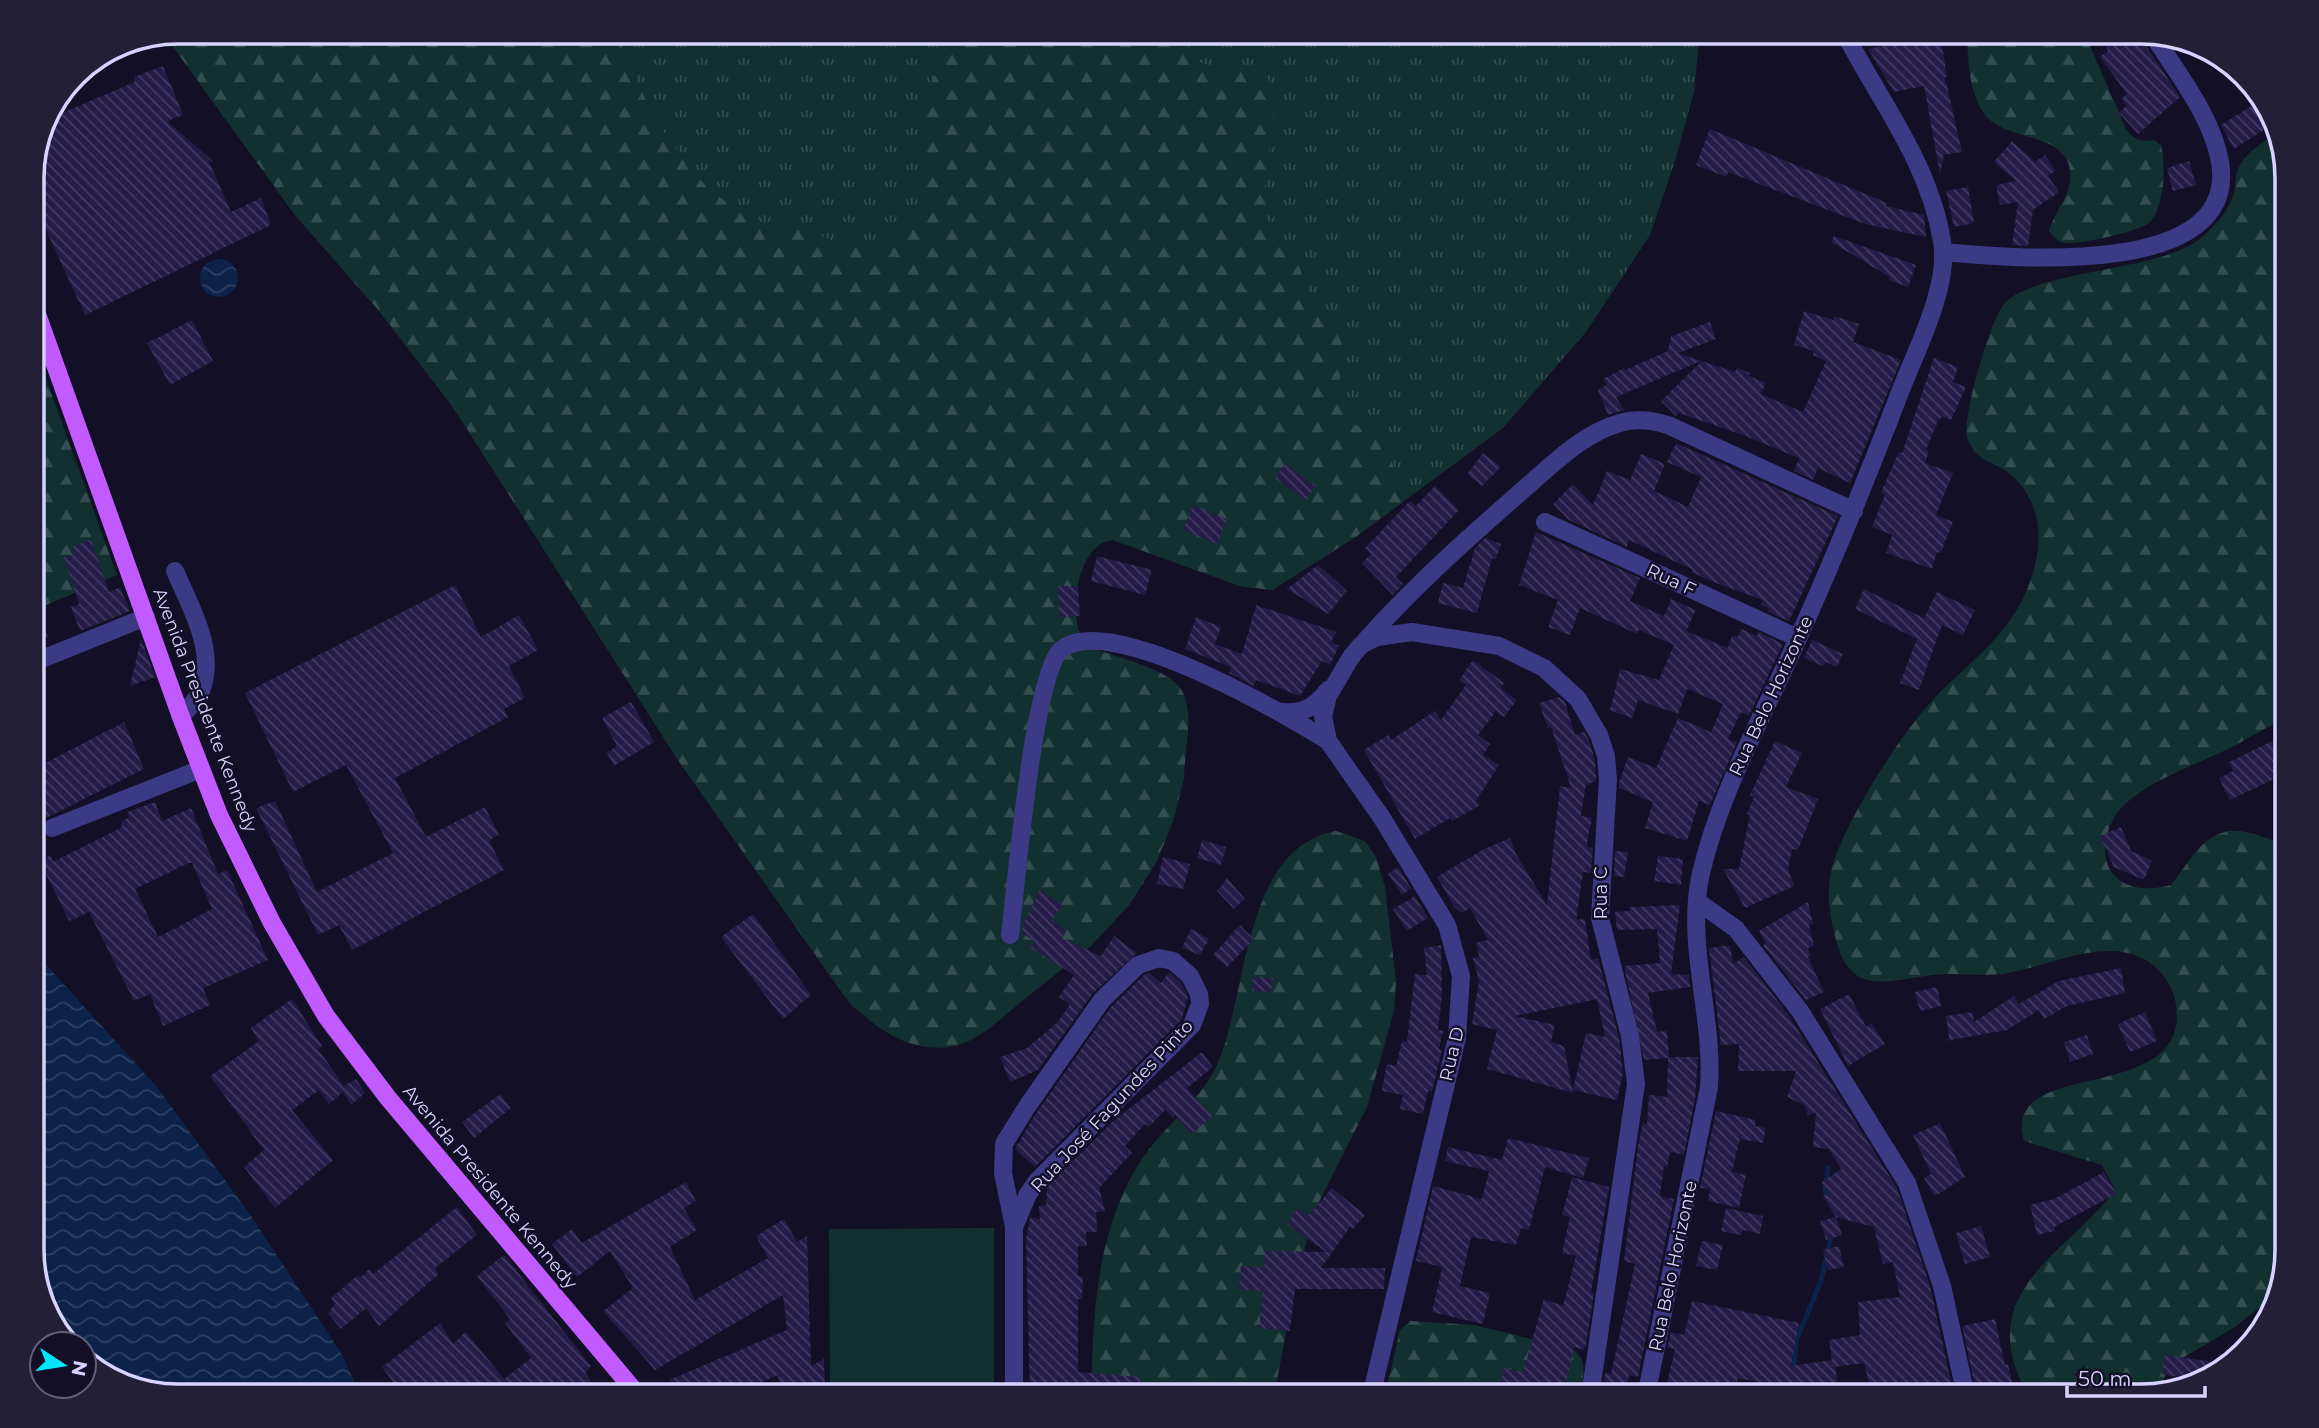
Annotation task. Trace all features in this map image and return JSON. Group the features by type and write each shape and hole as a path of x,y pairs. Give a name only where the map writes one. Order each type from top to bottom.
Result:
{"main road":[{"name":"Avenida Presidente Kennedy","path":"44,333 201,769 219,815 272,923 326,1016 388,1098 629,1384"}],"street":[{"name":"Rua Belo Horizonte","path":"1648,1384 1709,1087 1710,1051 1697,949 1697,901 1708,848 1729,789 1854,511 1927,323 1939,281 1943,252 1937,220 1909,144 1851,44"},
{"path":"1943,252 2022,259 2098,256 2150,245 2175,235 2206,216 2219,191 2220,163 2216,148 2204,120 2159,45"},
{"path":"1282,712 1298,712 1311,708 1322,698 1361,645 1440,561 1564,455 1596,434 1622,422 1646,420 1676,428 1854,511"},
{"name":"Rua F","path":"1545,522 1798,638"},
{"path":"175,571 199,626 205,649 201,692 181,717"},
{"path":"1409,592 1402,614 1403,624 1412,632"},
{"path":"44,658 146,617"},
{"name":"Rua C","path":"1361,645 1377,637 1412,632 1485,642 1535,662 1561,682 1586,710 1606,756 1608,779 1600,918 1630,1036 1636,1084 1592,1384"},
{"name":"Rua D","path":"1010,935 1036,728 1045,680 1063,649 1086,640 1124,644 1282,712 1328,741"},
{"name":"Rua D","path":"1340,673 1325,706 1323,725 1328,741 1382,818 1441,914 1455,944 1461,976 1457,1038 1374,1384"},
{"path":"52,828 201,769"},
{"path":"1697,901 1736,929 1800,1011 1907,1183 1945,1297 1963,1384"},
{"name":"Rua José Fagundes Pinto","path":"1014,1227 1028,1194 1038,1180 1192,1026 1200,1004 1199,994 1181,966 1166,959 1147,960 1125,976 1102,1000 1004,1144 1002,1158 1014,1227 1014,1384"}],"green space":[{"path":"171,44 1699,44 1694,92 1675,161 1650,235 1586,332 1503,428 1354,538 1272,590 1240,586 1113,540 1100,544 1090,554 1082,568 1076,603 1076,620 1086,646 1163,675 1175,682 1186,701 1184,778 1176,810 1157,861 1130,904 1092,945 990,1027 951,1046 933,1047 893,1036 852,1006 678,760 453,407 380,312 295,215"},
{"path":"171,44 621,44 655,121 707,188 736,209 767,225 810,231 836,242 863,246 919,227 923,205 920,149 924,112 934,78 954,44 1186,44 1191,58 1200,62 1268,79 1276,101 1264,190 1267,219 1296,258 1309,294 1339,333 1344,353 1339,385 1344,399 1344,422 1373,433 1382,441 1392,460 1403,502 1354,538 1272,590 1240,586 1113,540 1100,544 1090,554 1082,568 1076,603 1076,620 1086,646 1164,675 1181,689 1187,704 1186,752 1180,794 1169,831 1154,864 1135,894 1112,921 1056,973 980,1035 960,1045 949,1047 916,1045 901,1040 872,1023 838,987 678,760 453,407 380,312 295,215"},
{"path":"1968,44 2089,44 2126,129 2138,139 2154,140 2161,145 2163,186 2158,207 2149,223 2122,233 2083,242 2066,243 2054,237 2049,231 2068,189 2069,165 2062,154 2052,146 1996,124 1985,115 1975,96"},
{"path":"2269,138 2275,169 2275,724 2162,779 2136,795 2113,819 2105,849 2109,868 2121,881 2134,887 2156,888 2171,885 2199,848 2217,835 2240,831 2275,840 2275,1250 2271,1285 2259,1308 2235,1327 2169,1366 2163,1382 2023,1384 2014,1363 2010,1335 2014,1310 2025,1287 2041,1267 2103,1205 2111,1195 2113,1185 2102,1165 2024,1141 2024,1114 2040,1097 2066,1087 2130,1070 2157,1056 2174,1033 2175,999 2158,969 2141,957 2123,952 2083,954 2002,974 1942,974 1887,981 1862,978 1851,971 1836,940 1829,906 1831,872 1858,808 1888,759 1931,702 1996,638 2018,609 2032,577 2038,530 2030,500 2010,474 1974,451 1967,436 1969,409 1979,368 1998,314 2004,304 2018,293 2039,285 2147,261 2191,245 2205,235 2223,215 2234,192 2238,170 2251,152"},
{"path":"44,373 117,575 44,606"},
{"path":"1336,831 1365,841 1376,857 1385,887 1396,981 1394,1011 1367,1107 1315,1210 1295,1286 1276,1384 1091,1384 1093,1334 1100,1272 1116,1212 1128,1183 1144,1156 1202,1090 1217,1065 1227,1036 1253,928 1265,894 1282,865 1305,843"},
{"path":"994,1228 994,1384 830,1384 829,1229"},
{"path":"1410,1321 1474,1325 1572,1349 1578,1353 1583,1364 1582,1384 1388,1384 1400,1330"}],"water":[{"path":"219,259 232,265 238,278 232,291 219,297 206,291 200,278 206,265"},
{"path":"44,962 157,1087 251,1216 341,1353 355,1384 160,1383 143,1380 98,1358 98,1330 70,1330 51,1293 46,1276"}],"building":[{"path":"1890,44 1942,44 1945,77 1962,152 1944,155 1940,174 1924,86 1894,92 1868,49"},
{"path":"2105,44 2145,44 2180,97 2138,134 2119,113 2127,105 2121,99 2127,94 2100,57 2108,51"},
{"path":"163,66 183,115 167,121 213,161 209,162 231,212 261,198 271,225 85,315 44,225 44,169 48,143 61,113 135,82 134,77"},
{"path":"2253,105 2265,129 2234,149 2221,125"},
{"path":"1710,129 1887,203 1886,206 1924,215 1926,237 1865,224 1728,172 1726,177 1696,165"},
{"path":"2012,141 2035,162 2045,155 2056,171 2048,176 2059,192 2033,210 2028,246 2012,245 2018,202 2000,205 1996,185 2016,181 1994,162"},
{"path":"2189,161 2196,185 2173,191 2167,168"},
{"path":"1968,187 1974,223 1954,227 1946,191"},
{"path":"1834,236 1916,265 1908,287 1889,280 1890,277 1831,242"},
{"path":"1804,311 1859,324 1853,342 1901,360 1850,483 1818,468 1813,480 1794,471 1799,458 1679,413 1676,416 1661,401 1702,361 1735,372 1737,368 1750,373 1749,376 1766,383 1761,394 1803,412 1826,361 1813,355 1814,351 1794,345"},
{"path":"192,320 213,361 170,385 147,343"},
{"path":"1710,322 1716,339 1678,353 1701,361 1616,397 1624,410 1608,415 1598,390 1607,385 1603,379 1668,351 1671,336"},
{"path":"1934,358 1958,367 1953,382 1966,387 1951,420 1942,417 1938,421 1926,450 1929,451 1925,463 1953,473 1936,515 1953,522 1941,553 1937,552 1932,569 1886,553 1892,535 1872,527 1885,494 1881,492 1899,452 1902,453"},
{"path":"1676,443 1838,516 1789,621 1768,612 1769,608 1761,605 1763,600 1708,580 1692,572 1693,570 1629,540 1627,547 1569,520 1553,504 1573,484 1593,505 1607,471 1630,480 1641,454 1665,464 1654,491 1688,507 1701,477 1667,462"},
{"path":"1483,453 1501,467 1482,486 1467,474"},
{"path":"1285,464 1316,486 1306,500 1275,478"},
{"path":"1435,486 1459,510 1396,577 1403,584 1393,595 1362,563 1371,554 1365,548 1410,501 1416,506"},
{"path":"1193,505 1227,519 1217,544 1183,530"},
{"path":"1536,532 1640,578 1630,601 1664,616 1671,599 1696,610 1686,631 1728,648 1732,635 1738,637 1741,629 1757,636 1759,632 1783,644 1749,716 1741,712 1728,739 1737,742 1710,805 1699,801 1687,841 1645,828 1653,802 1619,788 1619,783 1628,757 1656,768 1678,718 1711,732 1723,704 1687,689 1678,714 1638,700 1632,718 1610,710 1620,669 1659,680 1674,645 1639,630 1637,634 1580,608 1570,635 1548,627 1558,600 1519,585"},
{"path":"1485,538 1501,544 1496,559 1492,558 1477,613 1438,603 1443,583 1463,588 1475,548"},
{"path":"91,539 109,592 120,587 130,611 80,631 71,607 79,604 64,557 74,554 72,547"},
{"path":"1097,556 1152,570 1145,595 1091,581"},
{"path":"1318,565 1347,591 1328,614 1287,589"},
{"path":"455,585 481,637 519,615 538,650 509,666 525,698 504,709 508,717 395,778 426,837 485,807 499,835 489,840 504,870 352,950 339,925 318,935 256,808 275,801 317,892 393,853 346,765 293,792 245,693"},
{"path":"1058,586 1078,586 1080,616 1059,617"},
{"path":"1864,589 1924,618 1937,592 1975,610 1963,635 1942,625 1919,690 1900,683 1917,639 1855,609"},
{"path":"1256,605 1336,632 1331,642 1339,646 1330,665 1322,661 1300,696 1256,680 1254,686 1229,673 1231,667 1185,649 1196,617 1221,627 1215,644 1242,654"},
{"path":"141,639 155,677 130,686"},
{"path":"1812,640 1843,654 1837,667 1826,662 1823,666 1804,658"},
{"path":"1473,660 1504,683 1501,688 1517,700 1504,717 1496,711 1478,735 1490,744 1483,755 1499,765 1476,801 1479,806 1452,821 1450,818 1415,839 1364,750 1388,735 1391,740 1435,711 1441,720 1466,685 1459,680"},
{"path":"1559,697 1565,702 1575,735 1584,732 1595,760 1596,781 1586,785 1581,816 1592,818 1587,842 1588,847 1593,848 1591,873 1583,872 1576,920 1585,919 1591,960 1598,958 1619,1038 1623,1073 1617,1100 1573,1090 1586,1033 1605,1037 1597,999 1515,1016 1555,1025 1551,1042 1564,1046 1573,1093 1487,1069 1497,1030 1472,1024 1479,981 1473,958 1479,956 1476,943 1488,940 1470,908 1462,913 1455,908 1437,877 1484,849 1510,838 1516,854 1547,905 1560,786 1571,788 1551,727 1548,728 1539,703"},
{"path":"631,702 654,742 614,766 607,753 617,746 602,718"},
{"path":"124,722 144,769 44,819 44,764"},
{"path":"1775,741 1802,753 1786,787 1818,799 1798,850 1792,849 1788,869 1794,886 1745,908 1723,869 1739,869 1750,815 1747,814 1754,797 1750,795"},
{"path":"2272,741 2275,747 2275,779 2230,800 2219,778 2233,771 2229,762"},
{"path":"155,802 162,821 191,808 218,874 227,870 268,960 203,988 210,1005 163,1026 150,994 134,1001 89,912 69,921 44,874 44,859 51,855 53,862 122,827 121,822 129,817 127,812","holes":["192,863 212,909 158,937 135,889"]},
{"path":"2121,827 2131,851 2152,861 2144,880 2114,867 2100,836"},
{"path":"1202,840 1226,847 1221,865 1197,858"},
{"path":"1615,851 1628,852 1624,877 1614,876"},
{"path":"1658,856 1683,859 1681,885 1654,881"},
{"path":"1163,857 1190,864 1183,889 1157,884"},
{"path":"1398,867 1411,888 1402,895 1388,874"},
{"path":"1227,878 1245,899 1234,909 1217,891"},
{"path":"1040,890 1063,905 1052,920 1066,930 1061,938 1101,956 1114,936 1137,953 1093,993 1038,1070 1010,1082 1000,1057 1027,1048 1058,1022 1070,1004 1059,997 1074,975 1031,948 1034,940 1022,934 1023,924"},
{"path":"1415,896 1428,918 1407,931 1393,909"},
{"path":"1808,902 1813,924 1809,925 1814,946 1808,948 1811,955 1808,957 1824,992 1806,1000 1763,945 1766,944 1759,931"},
{"path":"1680,905 1671,974 1689,975 1690,987 1648,993 1657,1032 1667,1031 1669,1057 1698,1057 1695,1099 1684,1155 1670,1152 1667,1167 1664,1166 1660,1196 1674,1199 1638,1377 1629,1375 1627,1384 1603,1384 1605,1373 1611,1374 1635,1264 1624,1261 1638,1146 1643,1123 1647,1124 1649,1095 1667,1097 1668,1058 1644,1060 1624,966 1660,963 1657,929 1617,930 1615,912 1630,911 1630,907"},
{"path":"753,914 811,995 783,1019 721,937"},
{"path":"1240,925 1254,939 1227,967 1213,955"},
{"path":"1191,929 1209,939 1200,955 1182,948"},
{"path":"1441,945 1442,996 1438,1030 1443,1031 1439,1049 1442,1050 1423,1114 1400,1109 1403,1095 1382,1091 1387,1064 1396,1066 1402,1041 1407,1042 1415,974 1427,975 1424,948"},
{"path":"1730,945 1733,964 1744,957 1787,1013 1897,1188 1930,1286 1951,1384 1869,1384 1864,1363 1835,1367 1838,1384 1769,1384 1738,1378 1737,1384 1667,1384 1675,1349 1667,1348 1671,1332 1684,1335 1692,1301 1799,1323 1791,1366 1832,1360 1829,1340 1860,1335 1858,1302 1900,1297 1893,1262 1883,1264 1874,1227 1836,1217 1823,1196 1829,1193 1822,1182 1841,1169 1829,1149 1813,1147 1816,1113 1808,1115 1804,1105 1787,1097 1796,1071 1738,1071 1739,1044 1721,1045 1709,948"},
{"path":"2121,968 2125,993 2067,1006 2044,1019 2039,1010 2007,1030 1945,1041 1949,1038 1946,1016 1973,1012 1974,1022 2014,996 2019,1004 2059,981"},
{"path":"1169,972 1181,983 1188,997 1182,1019 1035,1167 1015,1149 1035,1115 1111,1007 1144,975 1149,973 1161,983"},
{"path":"1253,977 1273,978 1271,992 1252,991"},
{"path":"1937,987 1941,1006 1920,1011 1915,992"},
{"path":"1849,994 1866,1027 1872,1024 1885,1044 1848,1066 1820,1009"},
{"path":"292,999 322,1046 318,1049 344,1086 356,1079 365,1093 351,1105 343,1092 329,1104 319,1090 292,1110 333,1160 275,1208 244,1167 264,1150 210,1076 259,1041 251,1028"},
{"path":"2145,1012 2157,1041 2130,1052 2118,1024"},
{"path":"2087,1035 2093,1054 2070,1062 2064,1042"},
{"path":"1202,1052 1213,1067 1187,1088 1212,1116 1191,1134 1175,1115 1173,1118 1165,1110 1149,1127 1145,1124 1125,1146 1132,1153 1099,1188 1105,1211 1096,1212 1097,1232 1086,1232 1087,1246 1078,1246 1078,1276 1083,1276 1082,1299 1078,1299 1078,1372 1140,1377 1139,1384 1030,1384 1026,1240 1030,1218 1040,1219 1039,1206 1046,1205 1047,1187 1112,1122"},
{"path":"500,1094 511,1108 474,1138 462,1122"},
{"path":"1716,1111 1756,1120 1755,1126 1766,1128 1763,1143 1740,1139 1732,1172 1746,1175 1739,1208 1708,1201 1710,1189 1700,1188"},
{"path":"1940,1123 1965,1177 1935,1196 1924,1178 1931,1174 1913,1135"},
{"path":"1508,1138 1589,1158 1583,1178 1545,1167 1529,1230 1521,1228 1516,1245 1471,1237 1460,1286 1490,1293 1483,1324 1432,1312 1442,1267 1416,1261 1433,1186 1482,1199 1489,1171 1445,1161 1448,1147 1502,1160"},
{"path":"2104,1172 2116,1194 2054,1227 2055,1231 2037,1235 2030,1205 2054,1199"},
{"path":"1572,1177 1609,1187 1584,1350 1574,1347 1566,1384 1500,1384 1504,1368 1523,1372 1544,1299 1563,1306 1576,1256 1562,1253 1570,1217 1562,1215"},
{"path":"686,1182 696,1201 684,1208 697,1230 670,1247 695,1300 768,1258 756,1236 784,1219 797,1242 807,1236 811,1366 824,1359 825,1384 779,1384 778,1375 757,1384 672,1384 669,1380 787,1330 783,1295 655,1370 603,1311 633,1288 610,1251 577,1277 552,1244 572,1229 582,1243"},
{"path":"1332,1188 1365,1215 1353,1229 1350,1227 1321,1268 1385,1268 1384,1289 1295,1289 1290,1331 1259,1328 1263,1291 1239,1289 1241,1266 1264,1268 1265,1251 1326,1252 1287,1224 1298,1208 1308,1216"},
{"path":"457,1207 477,1235 435,1268 439,1274 379,1326 366,1308 341,1329 328,1313 335,1304 331,1298 358,1275 360,1278 369,1269 373,1274"},
{"path":"1726,1208 1763,1216 1760,1234 1743,1230 1741,1235 1721,1231"},
{"path":"1836,1217 1842,1235 1826,1240 1820,1221"},
{"path":"1981,1226 1990,1257 1965,1264 1956,1233"},
{"path":"1702,1241 1723,1245 1717,1270 1696,1266"},
{"path":"1839,1246 1844,1267 1828,1270 1823,1250"},
{"path":"504,1255 591,1366 585,1372 592,1384 394,1384 382,1367 440,1323 453,1343 466,1332 504,1379 531,1358 505,1323 510,1319 477,1276"},
{"path":"1995,1319 2005,1365 2008,1364 2012,1384 1974,1384 1962,1326"},
{"path":"2165,1355 2214,1362 2182,1378 2162,1374"}],"waterway":[{"path":"1828,1168 1825,1191 1829,1200"},
{"path":"1794,1370 1796,1341 1821,1281 1832,1232"}]}
